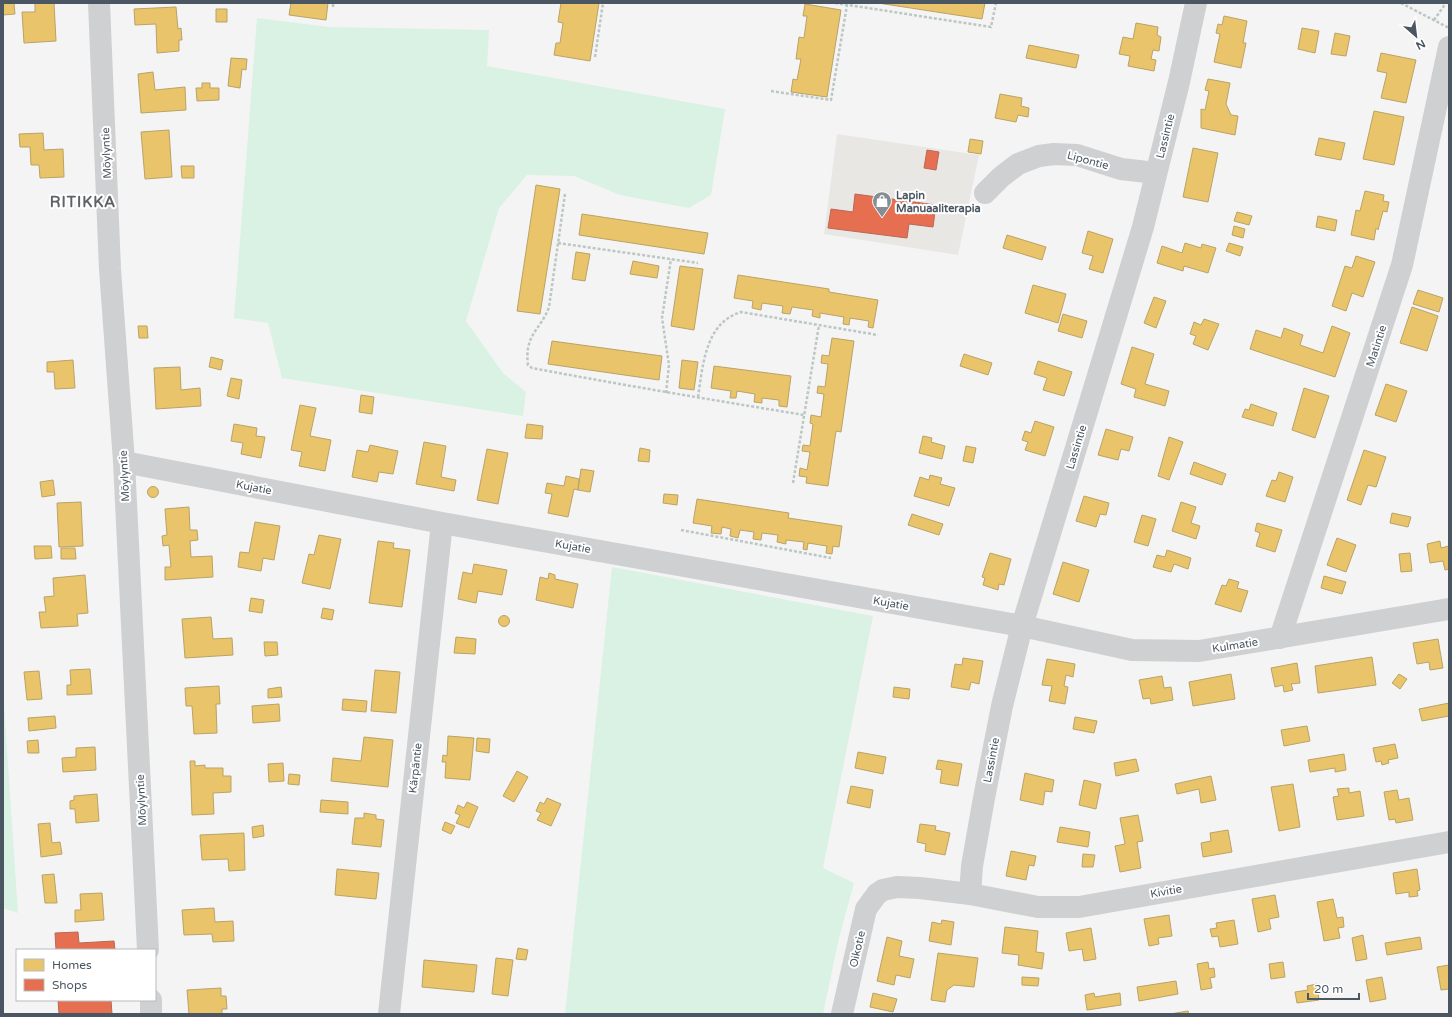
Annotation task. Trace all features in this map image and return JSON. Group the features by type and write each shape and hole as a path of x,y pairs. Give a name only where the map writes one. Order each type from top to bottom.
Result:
{"street":[{"name":"Möylyntie","path":"99,3 110,269 124,462 148,949"},
{"name":"Lassintie","path":"970,894 972,866 984,798 1002,706 1022,626 1143,227 1196,3"},
{"name":"Matintie","path":"1280,638 1402,266 1449,48"},
{"name":"Lipontie","path":"985,194 1001,177 1018,164 1039,156 1054,154 1077,155 1121,169 1156,173"},
{"name":"Kujatie","path":"124,462 442,523 1022,626"},
{"name":"Kärpäntie","path":"389,1014 442,523"},
{"name":"Kulmatie","path":"1022,626 1132,650 1199,651 1449,610"},
{"name":"Kivitie","path":"883,890 897,887 920,888 970,894 1038,907 1079,907 1449,842"},
{"name":"Oikotie","path":"842,1014 866,909 877,894 883,890"},
{"path":"151,1001 152,1014"}],"path":[{"path":"595,56 603,3"},
{"path":"835,3 991,27 996,3"},
{"path":"1401,3 1449,28"},
{"path":"1434,20 1446,3"},
{"path":"771,91 831,100 847,5"},
{"path":"565,194 549,307 546,314 531,335 526,356 528,365 532,368 666,393 804,415"},
{"path":"558,244 698,263"},
{"path":"666,393 668,365 662,318 671,259"},
{"path":"698,397 707,346 717,328 730,315 741,312 878,335"},
{"path":"793,483 819,325"},
{"path":"681,530 831,558"}],"shaded area":[{"path":"837,134 979,155 958,255 824,234"}],"green space":[{"path":"257,18 329,27 489,30 487,66 725,109 711,195 689,208 620,195 574,176 527,175 499,208 466,321 503,373 526,392 523,416 282,378 268,323 234,318"},
{"path":"612,567 873,616 823,868 854,883 839,938 823,1014 565,1014"},
{"path":"3,690 18,913 3,908"}],"building: Homes":[{"path":"3,3 14,3 15,14 3,15"},
{"path":"35,3 54,3 56,41 24,43 22,12 35,12"},
{"path":"291,3 328,3 326,20 289,15"},
{"path":"561,3 599,3 590,61 554,55 556,43 560,43 563,23 558,22"},
{"path":"878,3 985,3 982,19"},
{"path":"805,4 841,10 827,97 791,92 793,79 797,80 801,59 796,59 799,37 804,38 807,16 803,16"},
{"path":"176,7 178,29 181,28 182,40 179,40 179,51 157,53 156,24 135,25 134,9"},
{"path":"216,9 227,9 227,22 216,22"},
{"path":"1224,16 1247,21 1243,43 1246,43 1241,68 1214,62 1220,34 1216,33 1218,24 1222,25"},
{"path":"1136,23 1158,27 1157,35 1161,37 1159,51 1153,50 1151,59 1156,60 1154,71 1128,66 1130,56 1119,54 1123,37 1133,39"},
{"path":"1302,28 1319,31 1315,53 1298,49"},
{"path":"1335,33 1350,36 1346,56 1331,54"},
{"path":"1029,45 1079,55 1076,68 1026,58"},
{"path":"1381,53 1416,60 1406,103 1381,98 1387,73 1377,71"},
{"path":"231,58 247,59 246,70 242,69 240,88 228,86"},
{"path":"153,72 155,90 185,87 186,110 141,113 138,74"},
{"path":"1208,79 1230,83 1226,104 1231,115 1238,116 1235,135 1201,128 1201,109 1205,110 1209,91 1205,90"},
{"path":"202,83 210,83 210,88 219,88 219,100 197,101 196,88 202,88"},
{"path":"1000,94 1022,98 1021,106 1029,108 1028,117 1018,115 1016,122 995,118"},
{"path":"1374,111 1404,117 1394,165 1363,159"},
{"path":"169,130 172,177 145,179 141,132"},
{"path":"43,133 44,150 63,149 64,177 40,178 39,165 31,165 30,147 20,147 19,134"},
{"path":"1319,138 1345,143 1341,160 1315,155"},
{"path":"970,139 983,141 981,154 968,152"},
{"path":"1193,148 1218,153 1208,202 1183,197"},
{"path":"181,166 194,166 194,178 182,178"},
{"path":"536,185 560,189 540,314 517,311"},
{"path":"1365,191 1384,195 1383,201 1389,202 1387,212 1383,211 1378,230 1376,228 1374,240 1351,235 1356,210 1360,211"},
{"path":"1237,212 1252,216 1249,225 1234,221"},
{"path":"582,214 708,233 704,254 579,235"},
{"path":"1318,216 1337,220 1335,231 1316,227"},
{"path":"1234,226 1245,229 1243,238 1232,235"},
{"path":"1088,231 1113,239 1103,273 1089,269 1093,256 1082,253"},
{"path":"1007,235 1046,247 1042,260 1003,248"},
{"path":"1185,243 1201,248 1202,244 1216,248 1208,273 1184,266 1183,271 1157,263 1162,246 1182,253"},
{"path":"1229,243 1243,247 1240,256 1226,251"},
{"path":"576,252 590,254 585,281 572,279"},
{"path":"1356,256 1375,262 1363,297 1352,293 1346,311 1332,306 1345,266 1352,268"},
{"path":"633,261 659,266 657,278 630,274"},
{"path":"680,266 703,269 694,330 671,326"},
{"path":"738,275 829,289 829,292 878,300 873,328 868,327 869,321 850,318 849,325 843,324 844,317 820,313 820,318 812,316 813,310 792,307 790,314 782,313 783,306 762,303 761,310 752,308 753,301 734,298"},
{"path":"1033,285 1066,294 1058,323 1025,313"},
{"path":"1418,290 1443,298 1439,312 1413,304"},
{"path":"1154,297 1166,301 1156,328 1144,323"},
{"path":"1412,307 1438,316 1427,351 1400,343"},
{"path":"1063,314 1087,321 1082,338 1058,331"},
{"path":"1204,319 1219,324 1208,350 1193,344 1196,336 1190,334 1194,322 1201,325"},
{"path":"138,326 147,326 148,338 139,338"},
{"path":"1332,326 1350,333 1335,377 1250,349 1256,330 1281,338 1284,328 1303,335 1300,345 1323,353"},
{"path":"832,338 854,341 841,432 836,431 828,486 806,483 807,477 799,476 800,468 807,470 810,452 802,451 803,445 810,446 813,424 810,423 811,415 821,417 824,394 817,393 818,386 825,387 828,364 821,363 822,355 829,356"},
{"path":"552,341 662,356 659,380 548,364"},
{"path":"1132,347 1154,354 1145,384 1169,391 1165,406 1134,397 1136,389 1121,384"},
{"path":"964,354 992,363 988,375 960,366"},
{"path":"211,357 223,360 221,370 209,367"},
{"path":"73,360 75,388 55,389 54,372 47,372 47,362"},
{"path":"682,360 698,362 694,390 679,388"},
{"path":"1038,361 1072,372 1064,396 1043,390 1047,378 1034,374"},
{"path":"714,366 791,376 787,407 779,406 779,400 762,398 762,403 754,402 755,394 737,391 736,398 730,398 731,391 711,388"},
{"path":"180,367 181,390 200,388 201,406 156,409 154,368"},
{"path":"231,378 242,380 239,399 227,396"},
{"path":"1386,384 1407,391 1396,422 1375,415"},
{"path":"1304,388 1329,396 1315,438 1292,430"},
{"path":"361,395 374,397 372,414 359,412"},
{"path":"1251,404 1277,413 1273,426 1242,417 1245,409 1249,410"},
{"path":"300,405 316,408 310,436 331,440 325,471 299,466 302,452 291,450"},
{"path":"1035,421 1054,427 1045,456 1025,450 1028,442 1022,440 1025,431 1031,433"},
{"path":"234,424 257,428 256,436 265,437 261,458 241,454 243,443 231,441"},
{"path":"527,424 543,426 542,439 525,438"},
{"path":"1106,429 1133,437 1129,451 1121,449 1118,460 1098,455"},
{"path":"923,436 932,438 931,442 945,446 942,459 919,453"},
{"path":"1169,437 1183,442 1169,480 1158,476"},
{"path":"424,442 446,446 441,477 456,480 454,491 416,484"},
{"path":"370,445 398,451 393,474 379,472 377,482 352,477 357,450 368,452"},
{"path":"966,446 976,448 973,463 963,461"},
{"path":"640,448 650,450 649,462 638,461"},
{"path":"487,449 508,453 498,504 477,500"},
{"path":"1364,450 1386,457 1376,487 1368,485 1361,505 1347,500"},
{"path":"1194,462 1226,474 1222,485 1190,474"},
{"path":"581,469 594,471 590,492 578,490"},
{"path":"1279,472 1293,477 1285,502 1266,496 1272,480 1276,481"},
{"path":"930,475 942,478 940,484 955,488 949,506 914,496 920,477 929,480"},
{"path":"566,476 579,479 578,490 574,489 568,517 548,513 552,494 545,493 547,483 564,486"},
{"path":"53,480 55,495 42,497 40,482"},
{"path":"153,486 157,488 159,492 157,496 153,498 149,496 147,492 149,488"},
{"path":"664,494 678,495 677,505 663,503"},
{"path":"1084,496 1109,503 1106,515 1100,514 1096,527 1076,521"},
{"path":"697,499 789,513 788,518 842,526 839,547 833,546 832,554 826,553 827,546 808,543 807,550 803,549 804,542 786,540 786,544 777,542 778,535 762,533 761,540 753,539 754,532 740,530 738,538 730,536 731,529 722,527 721,534 711,533 712,526 693,523"},
{"path":"81,502 83,546 59,547 57,503"},
{"path":"1181,502 1196,507 1191,523 1200,526 1196,539 1172,531"},
{"path":"189,507 190,530 197,530 198,540 190,541 191,557 212,556 213,577 165,580 165,567 171,567 169,545 163,546 162,536 167,535 165,509"},
{"path":"1392,513 1411,517 1408,527 1390,523"},
{"path":"912,514 943,524 939,535 908,525"},
{"path":"1142,515 1156,519 1148,546 1134,542"},
{"path":"255,522 280,526 274,560 263,558 261,571 238,567 240,552 249,553"},
{"path":"1257,523 1282,530 1275,552 1256,546 1260,533 1255,531"},
{"path":"319,535 341,539 330,589 302,583 309,554 314,555"},
{"path":"1337,538 1356,545 1346,572 1327,565"},
{"path":"378,541 394,543 393,548 410,550 402,607 369,603"},
{"path":"1440,541 1441,548 1449,546 1449,569 1445,570 1443,561 1430,563 1427,544"},
{"path":"34,546 51,546 52,558 35,559"},
{"path":"61,548 75,548 76,559 61,559"},
{"path":"1167,550 1191,558 1188,569 1174,564 1171,572 1153,567 1157,555 1165,557"},
{"path":"990,553 1011,559 1004,585 999,584 998,590 983,585 985,578 982,577"},
{"path":"1410,553 1412,571 1401,572 1399,554"},
{"path":"1063,562 1089,570 1079,602 1053,594"},
{"path":"474,564 507,570 502,595 478,591 476,603 458,599 463,572 472,574"},
{"path":"549,573 555,575 555,579 578,584 573,608 536,600 540,577 548,579"},
{"path":"85,575 88,613 77,614 78,626 41,628 39,612 46,612 44,597 54,596 53,578"},
{"path":"1324,576 1346,582 1342,594 1321,588"},
{"path":"1229,579 1239,582 1237,588 1248,591 1241,612 1215,604 1222,585 1226,586"},
{"path":"251,598 264,600 262,613 249,611"},
{"path":"323,608 334,610 332,620 321,618"},
{"path":"504,615 508,617 510,621 508,625 504,627 500,625 498,621 500,617"},
{"path":"211,617 213,639 232,638 233,655 185,658 182,619"},
{"path":"456,637 476,639 475,654 454,653"},
{"path":"1438,639 1443,668 1430,670 1429,662 1417,664 1413,643"},
{"path":"264,642 277,642 278,655 265,656"},
{"path":"1372,657 1376,685 1318,693 1315,666"},
{"path":"963,658 983,661 979,684 971,682 969,690 951,687 955,664 962,665"},
{"path":"1047,659 1075,664 1073,677 1066,675 1064,686 1068,687 1065,704 1049,701 1052,686 1042,685"},
{"path":"1297,663 1300,683 1291,684 1293,690 1284,692 1283,685 1275,687 1271,668"},
{"path":"90,669 92,694 67,695 67,685 71,685 70,670"},
{"path":"375,670 400,672 396,713 371,711"},
{"path":"39,671 42,699 27,700 24,672"},
{"path":"1231,674 1235,699 1193,706 1189,682"},
{"path":"1399,674 1407,679 1400,689 1392,683"},
{"path":"1162,676 1164,688 1171,687 1173,700 1151,704 1150,698 1143,699 1139,680"},
{"path":"219,686 220,704 216,704 217,733 194,734 192,706 186,706 185,688"},
{"path":"281,687 282,697 268,698 268,689"},
{"path":"894,687 910,689 909,699 893,697"},
{"path":"343,699 367,701 366,712 342,710"},
{"path":"1449,703 1449,716 1422,721 1419,709"},
{"path":"279,704 280,721 253,723 252,706"},
{"path":"55,716 56,728 29,731 28,718"},
{"path":"1075,717 1097,721 1094,733 1073,729"},
{"path":"1307,726 1310,741 1284,746 1281,730"},
{"path":"448,736 474,738 470,780 445,778 446,762 442,762 443,755 447,756"},
{"path":"364,737 393,740 388,787 331,781 333,758 361,761"},
{"path":"477,738 490,739 489,753 476,751"},
{"path":"38,740 39,753 28,753 27,741"},
{"path":"1395,744 1398,758 1388,760 1389,763 1382,765 1381,761 1376,762 1373,748"},
{"path":"95,747 96,770 63,772 62,758 76,757 76,748"},
{"path":"858,752 886,757 883,774 855,768"},
{"path":"1344,754 1346,770 1335,772 1335,768 1310,772 1308,760"},
{"path":"1136,759 1139,771 1116,776 1114,763"},
{"path":"938,760 962,764 958,786 940,783 942,770 936,769"},
{"path":"190,761 195,761 195,766 205,765 205,768 223,768 223,776 231,776 231,792 213,793 214,814 192,815"},
{"path":"283,763 284,781 269,782 268,764"},
{"path":"517,771 528,777 514,802 503,796"},
{"path":"1025,773 1054,780 1052,792 1045,791 1043,805 1020,800"},
{"path":"289,774 300,775 299,785 288,784"},
{"path":"1211,776 1216,800 1201,803 1199,789 1177,794 1175,784"},
{"path":"1084,780 1101,784 1096,809 1079,805"},
{"path":"1293,784 1300,827 1279,831 1271,787"},
{"path":"851,786 873,790 870,808 847,803"},
{"path":"1349,788 1349,793 1360,791 1364,816 1337,820 1333,797 1339,796 1337,789"},
{"path":"1397,790 1399,800 1409,798 1413,820 1396,823 1395,819 1389,820 1384,792"},
{"path":"97,794 99,821 76,823 75,809 70,809 70,801 74,800 74,796"},
{"path":"547,798 561,804 551,826 537,820 541,813 536,811 540,802 544,804"},
{"path":"321,800 348,802 348,814 320,812"},
{"path":"467,802 478,807 469,828 456,823 460,815 455,813 458,805 464,808"},
{"path":"364,813 376,815 376,819 384,820 381,847 352,844 355,818 364,818"},
{"path":"1138,815 1143,841 1137,842 1141,868 1120,872 1115,846 1125,844 1120,818"},
{"path":"445,822 455,826 451,834 442,830"},
{"path":"50,823 52,843 60,842 62,854 41,857 38,824"},
{"path":"920,824 936,826 935,830 950,833 945,855 925,851 926,844 917,842"},
{"path":"263,825 264,836 253,838 252,827"},
{"path":"1060,827 1090,832 1088,847 1057,842"},
{"path":"1228,830 1232,852 1203,857 1201,843 1211,841 1210,833"},
{"path":"244,833 245,870 229,871 228,859 202,860 200,835"},
{"path":"1011,851 1036,856 1034,866 1029,865 1026,880 1006,876"},
{"path":"1083,854 1095,855 1093,867 1082,867"},
{"path":"337,869 379,873 376,899 335,895"},
{"path":"1417,869 1420,890 1417,891 1418,896 1409,897 1409,892 1396,894 1393,873"},
{"path":"54,874 57,903 45,903 42,875"},
{"path":"102,893 104,920 75,922 75,910 81,910 80,894"},
{"path":"1275,895 1279,917 1269,919 1271,929 1258,932 1252,899"},
{"path":"1333,899 1337,918 1343,917 1344,927 1338,928 1340,938 1324,941 1317,902"},
{"path":"214,908 215,922 233,921 234,941 213,942 212,934 184,935 182,910"},
{"path":"1169,915 1172,936 1158,938 1159,944 1149,946 1144,919"},
{"path":"942,920 954,922 951,945 929,941 932,922 941,924"},
{"path":"1234,920 1238,944 1220,947 1218,936 1212,937 1210,929 1217,928 1216,923"},
{"path":"1005,927 1038,931 1036,952 1044,953 1042,969 1018,965 1019,955 1002,953"},
{"path":"1091,928 1096,959 1084,961 1082,949 1069,951 1066,933"},
{"path":"1363,935 1367,959 1356,961 1352,938"},
{"path":"887,937 902,941 899,956 914,959 910,978 896,975 894,985 877,981"},
{"path":"1420,937 1422,949 1387,955 1385,943"},
{"path":"518,948 528,950 526,960 516,959"},
{"path":"938,953 978,958 974,987 954,985 947,990 945,1002 931,1000"},
{"path":"496,958 513,960 508,996 492,994"},
{"path":"424,960 477,965 474,992 422,987"},
{"path":"1208,962 1209,969 1214,968 1215,977 1210,978 1212,988 1201,990 1197,964"},
{"path":"1283,962 1285,977 1271,979 1269,964"},
{"path":"1449,965 1449,989 1441,990 1437,967"},
{"path":"1022,977 1039,978 1038,986 1022,985"},
{"path":"1382,977 1386,999 1370,1002 1366,980"},
{"path":"1176,981 1178,994 1139,1001 1137,987"},
{"path":"1317,984 1319,1000 1297,1003 1295,992 1308,990 1307,986"},
{"path":"221,988 221,996 226,996 227,1009 222,1009 222,1014 189,1014 187,990"},
{"path":"873,993 897,999 893,1012 870,1007"},
{"path":"1094,993 1095,997 1120,993 1121,1005 1087,1010 1085,995"},
{"path":"1188,1011 1189,1014 1170,1014"}],"building: Shops":[{"path":"927,150 939,152 936,170 924,168"},
{"name":"Lapin Manuaaliterapia","path":"855,194 936,205 933,227 909,224 907,238 828,228 831,209 853,212"},
{"path":"78,932 79,943 114,941 115,949 56,949 55,933"},
{"path":"58,1001 111,1001 112,1014 59,1014"}],"place":[{"name":"Lapin Manuaaliterapia","path":"882,218"}],"district":[{"name":"RITIKKA","path":"83,202"}]}
